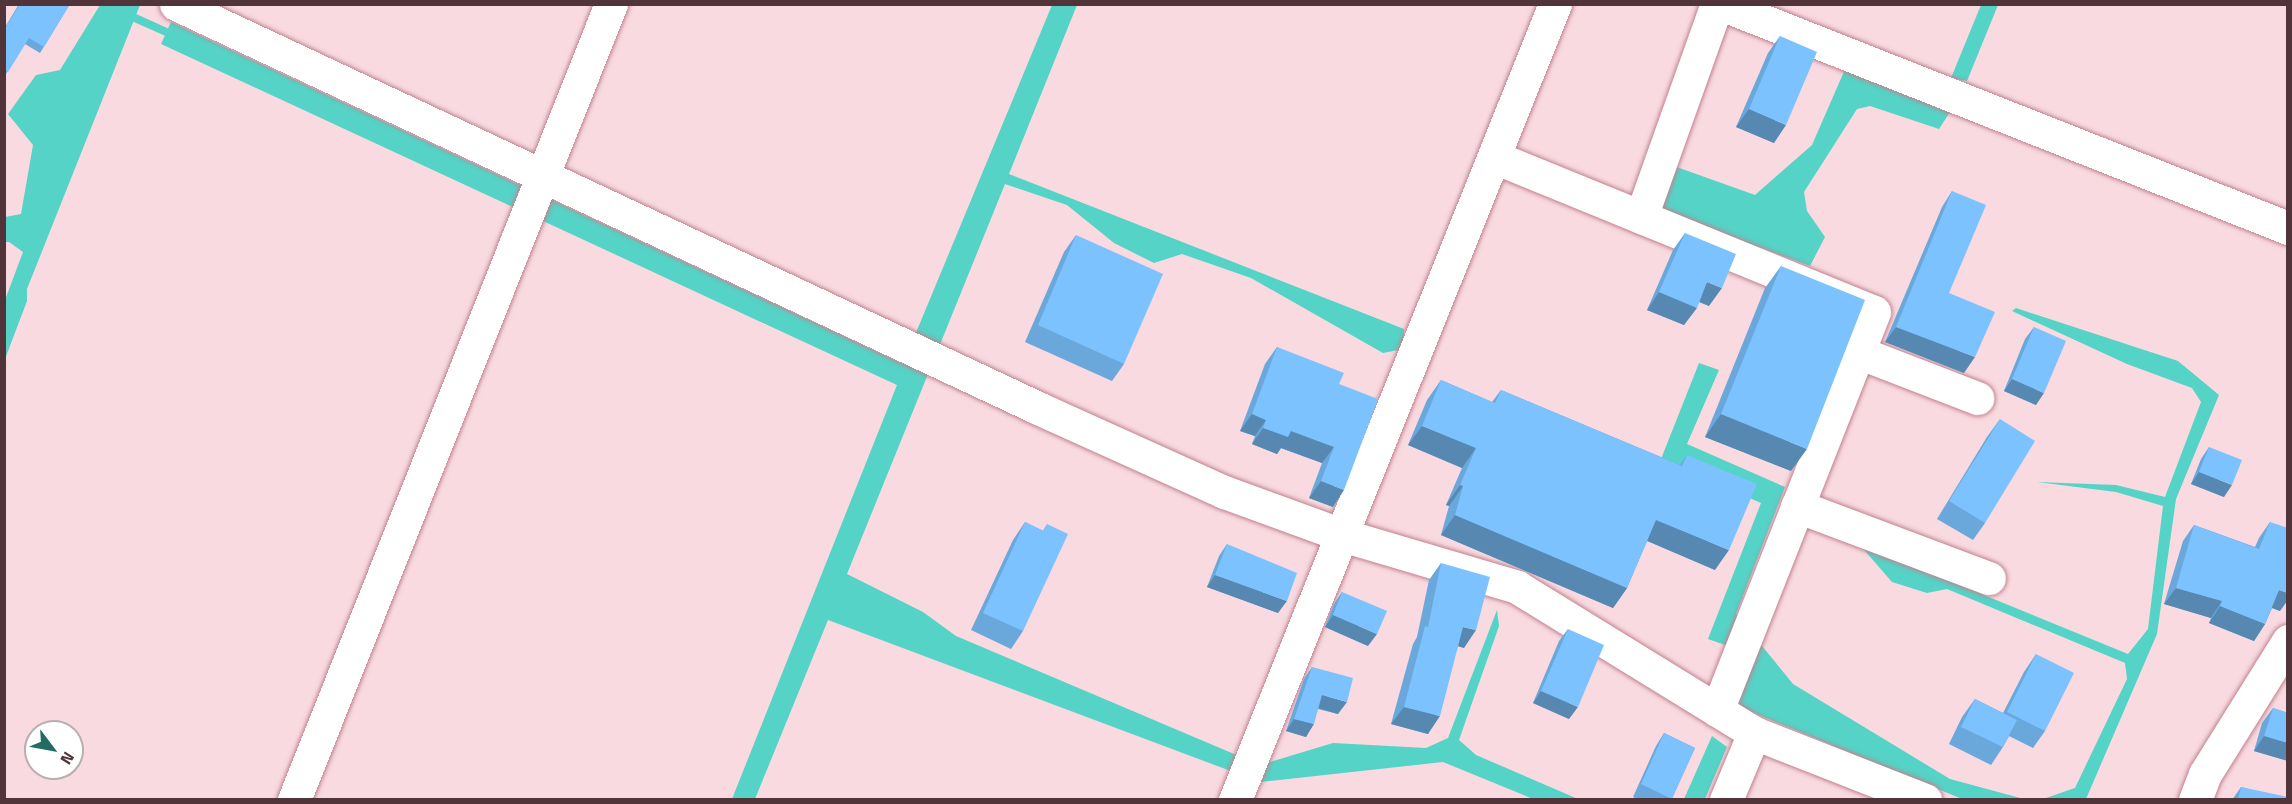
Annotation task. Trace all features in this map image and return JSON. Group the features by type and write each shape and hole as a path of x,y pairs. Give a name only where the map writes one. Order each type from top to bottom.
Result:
{"street":[{"path":"176,4 542,182 904,344 1224,492 1342,535 1517,587 1754,733 1925,800"},
{"path":"294,800 542,182 610,4"},
{"path":"1238,792 1556,4"},
{"path":"1641,217 1719,4 2288,228"},
{"path":"1494,157 1874,312 1717,710"},
{"path":"1858,352 1977,398"},
{"path":"1797,506 1989,578"},
{"path":"2195,800 2205,774 2288,641"},
{"path":"1726,800 1754,733"}],"water":[{"path":"100,5 140,5 27,289 27,301 5,359 5,300 23,252 9,242 5,242 5,217 21,214 33,145 8,114 36,75 60,70"},
{"path":"1052,5 1077,5 1009,174 1404,329 1403,349 1383,353 1251,278 1182,254 1154,263 1114,243 1067,205 1005,184 847,574 923,612 956,636 1260,765 1333,743 1426,748 1448,738 1497,610 1499,626 1459,740 1476,755 1578,799 1533,799 1443,762 1260,782 828,620 755,799 732,799 897,385 161,44 171,22 903,364"},
{"path":"1981,5 1998,5 1967,81 1951,78"},
{"path":"1846,67 1950,112 1939,129 1870,106 1857,109 1804,192 1807,211 1825,237 1810,266 1659,210 1671,165 1755,195 1812,145"},
{"path":"2016,308 2178,361 2219,395 2176,499 2157,634 2086,799 2043,799 2075,788 2127,679 2125,663 1947,589 1927,593 1892,582 1859,544 2128,654 2148,629 2163,506 2116,492 2037,482 2116,485 2165,497 2201,402 2192,388 2127,364 2012,311"},
{"path":"1699,363 1719,370 1687,444 1785,487 1736,614 1793,684 1950,779 2024,799 1962,799 1735,705 1728,646 1708,639 1761,503 1661,459"},
{"path":"1712,736 1727,747 1705,799 1684,799"}],"building":[{"path":"20,4 70,4 44,47 29,38 8,72 4,69 4,30"},
{"path":"1780,36 1817,52 1786,125 1749,109"},
{"path":"1952,191 1986,205 1949,293 1995,312 1975,357 1896,327"},
{"path":"1685,233 1736,254 1722,288 1707,282 1697,308 1659,292"},
{"path":"1076,235 1163,274 1124,364 1038,325"},
{"path":"1781,266 1865,300 1807,449 1721,414"},
{"path":"2034,327 2066,341 2044,393 2012,379"},
{"path":"1277,347 1344,373 1339,384 1378,399 1344,490 1321,481 1334,447 1291,431 1288,437 1263,428 1266,420 1252,414"},
{"path":"1441,380 1495,403 1501,390 1682,466 1687,455 1757,484 1729,550 1656,520 1627,588 1455,515 1463,486 1460,485 1476,448 1422,426"},
{"path":"2000,419 2035,441 1985,523 1949,501"},
{"path":"2209,447 2242,460 2232,485 2199,472"},
{"path":"1025,522 1044,531 1047,524 1068,534 1023,631 983,613"},
{"path":"2270,522 2288,528 2288,593 2279,590 2265,624 2220,606 2222,601 2176,588 2194,525 2259,549"},
{"path":"1227,544 1297,573 1287,601 1215,575"},
{"path":"1441,563 1490,577 1476,630 1463,627 1440,716 1404,707 1425,626 1428,627"},
{"path":"1342,592 1387,611 1377,634 1333,615"},
{"path":"1568,629 1604,645 1578,707 1541,691"},
{"path":"2036,654 2074,673 2045,731 2007,712"},
{"path":"1312,667 1353,678 1347,702 1322,695 1314,724 1294,719"},
{"path":"1975,699 2017,720 2003,747 1961,727"},
{"path":"2273,708 2288,713 2288,743 2264,736"},
{"path":"1664,733 1695,748 1672,799 1641,784"},
{"path":"2241,787 2288,797 2288,800 2238,800"}],"waterway":[{"path":"135,18 166,32"}]}
